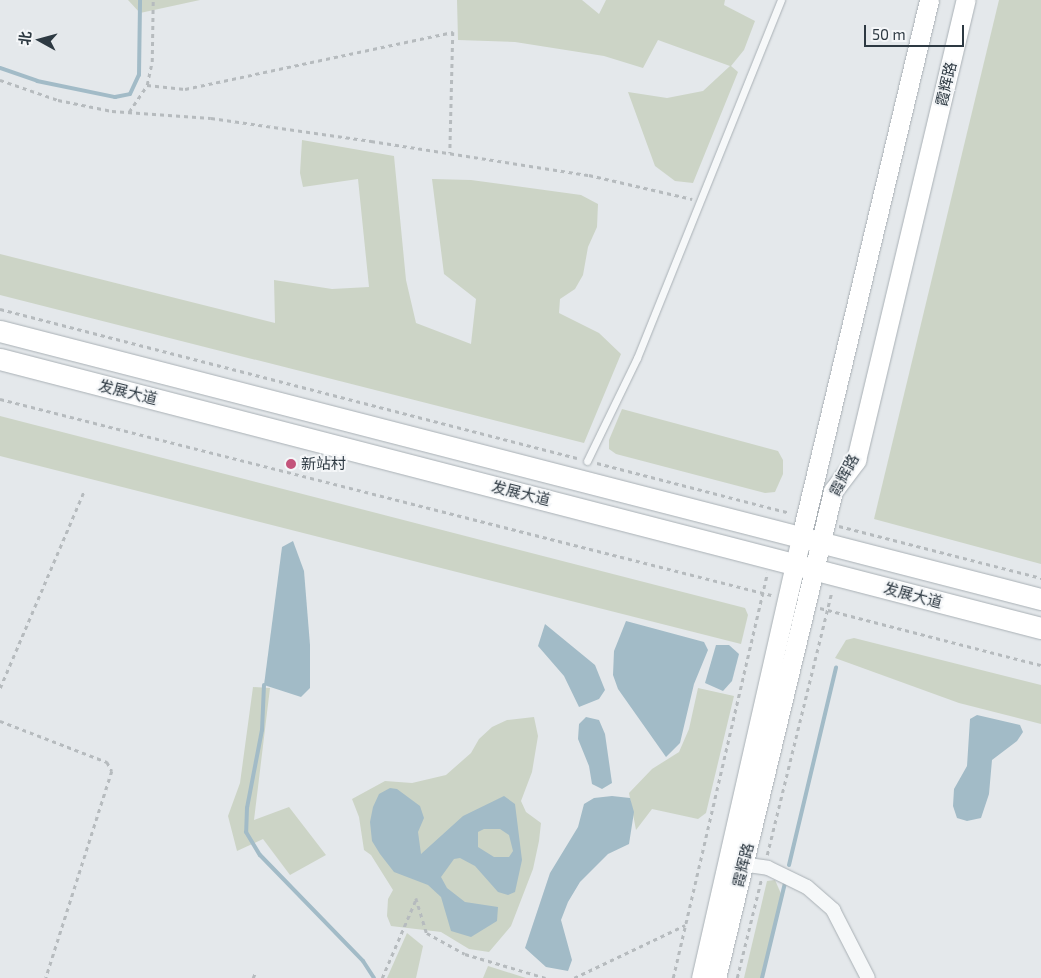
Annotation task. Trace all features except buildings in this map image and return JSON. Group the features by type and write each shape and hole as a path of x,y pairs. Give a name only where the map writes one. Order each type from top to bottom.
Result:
{"main road":[{"name":"发展大道","path":"0,331 779,521 845,538 1041,599"},
{"name":"发展大道","path":"0,359 1041,628"}],"street":[{"name":"霞辉路","path":"716,978 736,863 813,530 929,0"},
{"name":"霞辉路","path":"813,530 833,491 856,460 966,0"},
{"name":"霞辉路","path":"701,978 736,863"},
{"path":"736,863 764,868 807,888 833,910 868,978"}],"lane":[{"path":"588,460 638,358 699,201 781,0"}],"path":[{"path":"130,112 147,85 152,62 153,0"},
{"path":"147,85 185,90 453,32 450,153"},
{"path":"0,80 58,100 130,112 211,118 450,153 589,175 699,201"},
{"path":"0,309 588,460 779,521 813,530 1041,578"},
{"path":"0,399 1041,665"},
{"path":"0,688 84,491"},
{"path":"673,978 771,557"},
{"path":"737,978 836,575"},
{"path":"0,721 106,762 112,771 46,978"},
{"path":"382,978 416,898 427,933 465,954 546,978"},
{"path":"574,978 685,925"},
{"path":"254,978 255,973"}],"shaded area":[{"path":"128,0 200,0 140,13"},
{"path":"457,0 582,0 599,14 606,0 725,0 724,5 755,21 744,50 731,66 738,72 693,183 675,181 655,166 628,92 667,98 703,91 730,66 658,40 643,68 604,56 515,42 458,40"},
{"path":"999,0 1041,0 1041,564 874,519"},
{"path":"302,140 394,156 406,280 416,323 471,344 476,299 444,274 432,179 471,180 581,195 598,204 597,227 588,247 583,275 575,289 560,299 559,313 599,333 621,354 584,443 0,295 0,254 275,323 274,280 332,289 369,287 358,179 303,187 300,173"},
{"path":"622,409 778,451 783,460 783,474 775,492 765,493 616,454 609,449 609,440"},
{"path":"0,416 745,608 748,615 741,644 0,456"},
{"path":"854,638 1041,685 1041,724 959,703 835,658 846,640"},
{"path":"253,687 270,688 254,820 289,807 326,855 290,875 263,839 237,851 228,816 240,783"},
{"path":"698,688 734,696 706,813 698,819 652,809 636,830 629,793 652,769 679,752 689,729"},
{"path":"534,717 538,736 532,772 521,801 526,812 541,823 533,869 511,926 489,952 469,949 441,932 391,926 387,916 388,899 393,890 371,855 364,850 359,817 352,799 385,781 412,783 446,775 471,753 479,739 492,727 507,720"},
{"path":"775,880 782,896 762,978 744,978 767,881"},
{"path":"407,933 423,946 416,978 387,978"},
{"path":"488,966 526,978 483,978"}],"water":[{"path":"293,541 304,571 310,645 310,688 301,697 264,685 282,547"},
{"path":"626,621 704,642 708,650 694,684 680,743 666,757 618,689 613,675 614,651"},
{"path":"545,624 595,665 605,690 599,699 579,707 564,676 538,646"},
{"path":"716,645 729,645 739,654 732,681 723,691 705,683"},
{"path":"977,715 1020,725 1023,732 1017,741 992,760 989,794 981,818 967,821 957,818 953,806 954,789 967,766 970,719"},
{"path":"586,717 599,720 605,734 612,783 602,789 592,784 589,766 578,739 579,724"},
{"path":"390,788 397,789 420,806 424,818 418,832 421,854 463,816 504,796 515,804 522,860 515,892 508,895 498,892 475,866 460,858 454,859 441,877 447,888 465,902 498,907 497,921 471,937 451,931 441,897 428,885 394,872 372,841 370,822 373,807 379,794","holes":["484,829 500,829 509,835 513,851 509,857 494,857 478,847 478,832"]},
{"path":"612,796 630,798 634,812 629,844 608,854 580,882 568,902 561,920 572,960 568,971 546,967 525,948 550,873 578,827 584,804 594,798"}],"waterway":[{"path":"0,68 37,81 115,97 130,94 139,75 140,0"},
{"path":"789,865 836,668"},
{"path":"264,685 262,730 247,808 246,832 260,855 363,961 374,978"},
{"path":"762,978 785,883"}],"place":[{"name":"新站村","path":"291,464"}]}
